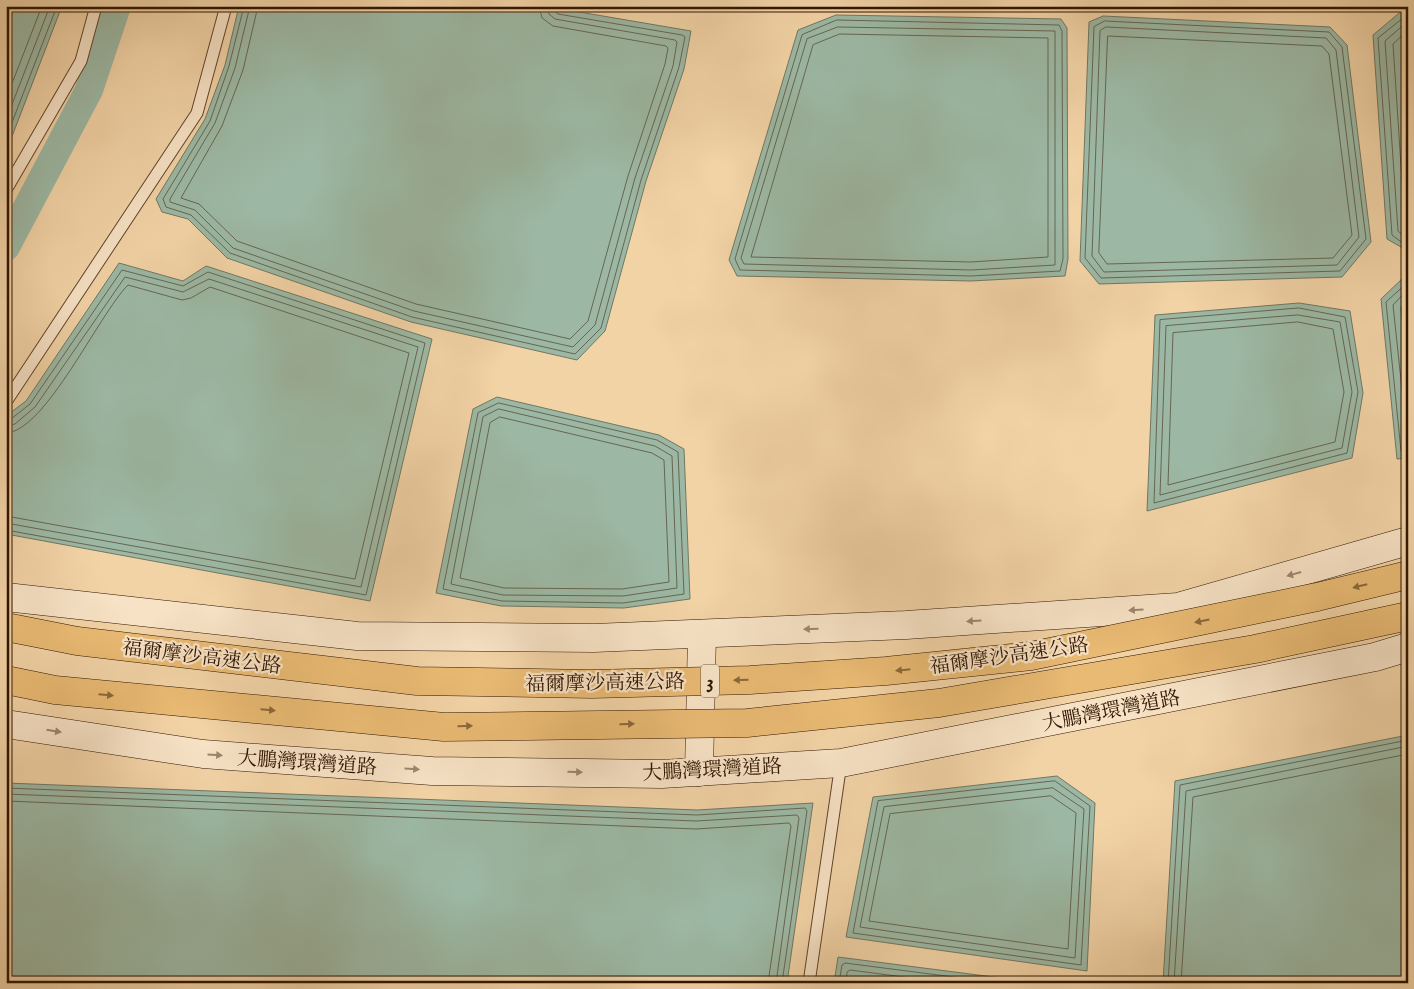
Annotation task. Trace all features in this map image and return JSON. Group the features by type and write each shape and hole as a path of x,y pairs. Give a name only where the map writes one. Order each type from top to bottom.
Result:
{"highway":[{"name":"福爾摩沙高速公路","path":"6,627 77,641 417,681 592,684 750,680 886,671 1031,656 1317,597 1408,575"},
{"name":"福爾摩沙高速公路","path":"6,680 55,690 444,727 747,722 939,703 1255,649 1408,616"}],"street":[{"path":"6,598 356,636 594,638 702,634 906,625 1178,607 1408,541"},
{"path":"699,772 702,634"},
{"name":"大鵬灣環灣道路","path":"6,724 202,754 432,771 662,774 699,772 841,763 1366,659 1408,647"}],"lane":[{"path":"6,190 81,61 96,6"},
{"path":"6,402 197,113 226,6"},
{"path":"809,983 841,763"}],"water":[{"path":"6,6 62,6 6,152"},
{"path":"239,6 544,6 691,31 684,69 646,181 605,331 577,360 411,322 227,258 188,219 162,212 156,199 205,119 225,65"},
{"path":"1404,9 1408,9 1408,251 1387,239 1373,35"},
{"path":"836,15 1061,19 1067,28 1068,259 1065,276 971,281 737,276 729,260 798,30"},
{"path":"1103,16 1330,27 1347,45 1371,242 1342,277 1099,284 1080,261 1089,22"},
{"path":"119,263 183,281 206,266 432,339 370,601 6,534 6,416 26,401"},
{"path":"1404,277 1408,277 1408,458 1397,459 1381,299"},
{"path":"1299,303 1350,311 1363,393 1352,458 1147,511 1155,315"},
{"path":"497,397 659,435 684,449 690,599 624,608 501,606 436,593 473,409"},
{"path":"1408,735 1408,983 1163,983 1175,781"},
{"path":"1057,776 1095,803 1087,971 846,937 873,797"},
{"path":"6,783 697,810 813,803 787,983 6,983"},
{"path":"838,957 1040,983 834,983"}],"waterway":[{"path":"6,247 89,90 117,6"}]}
